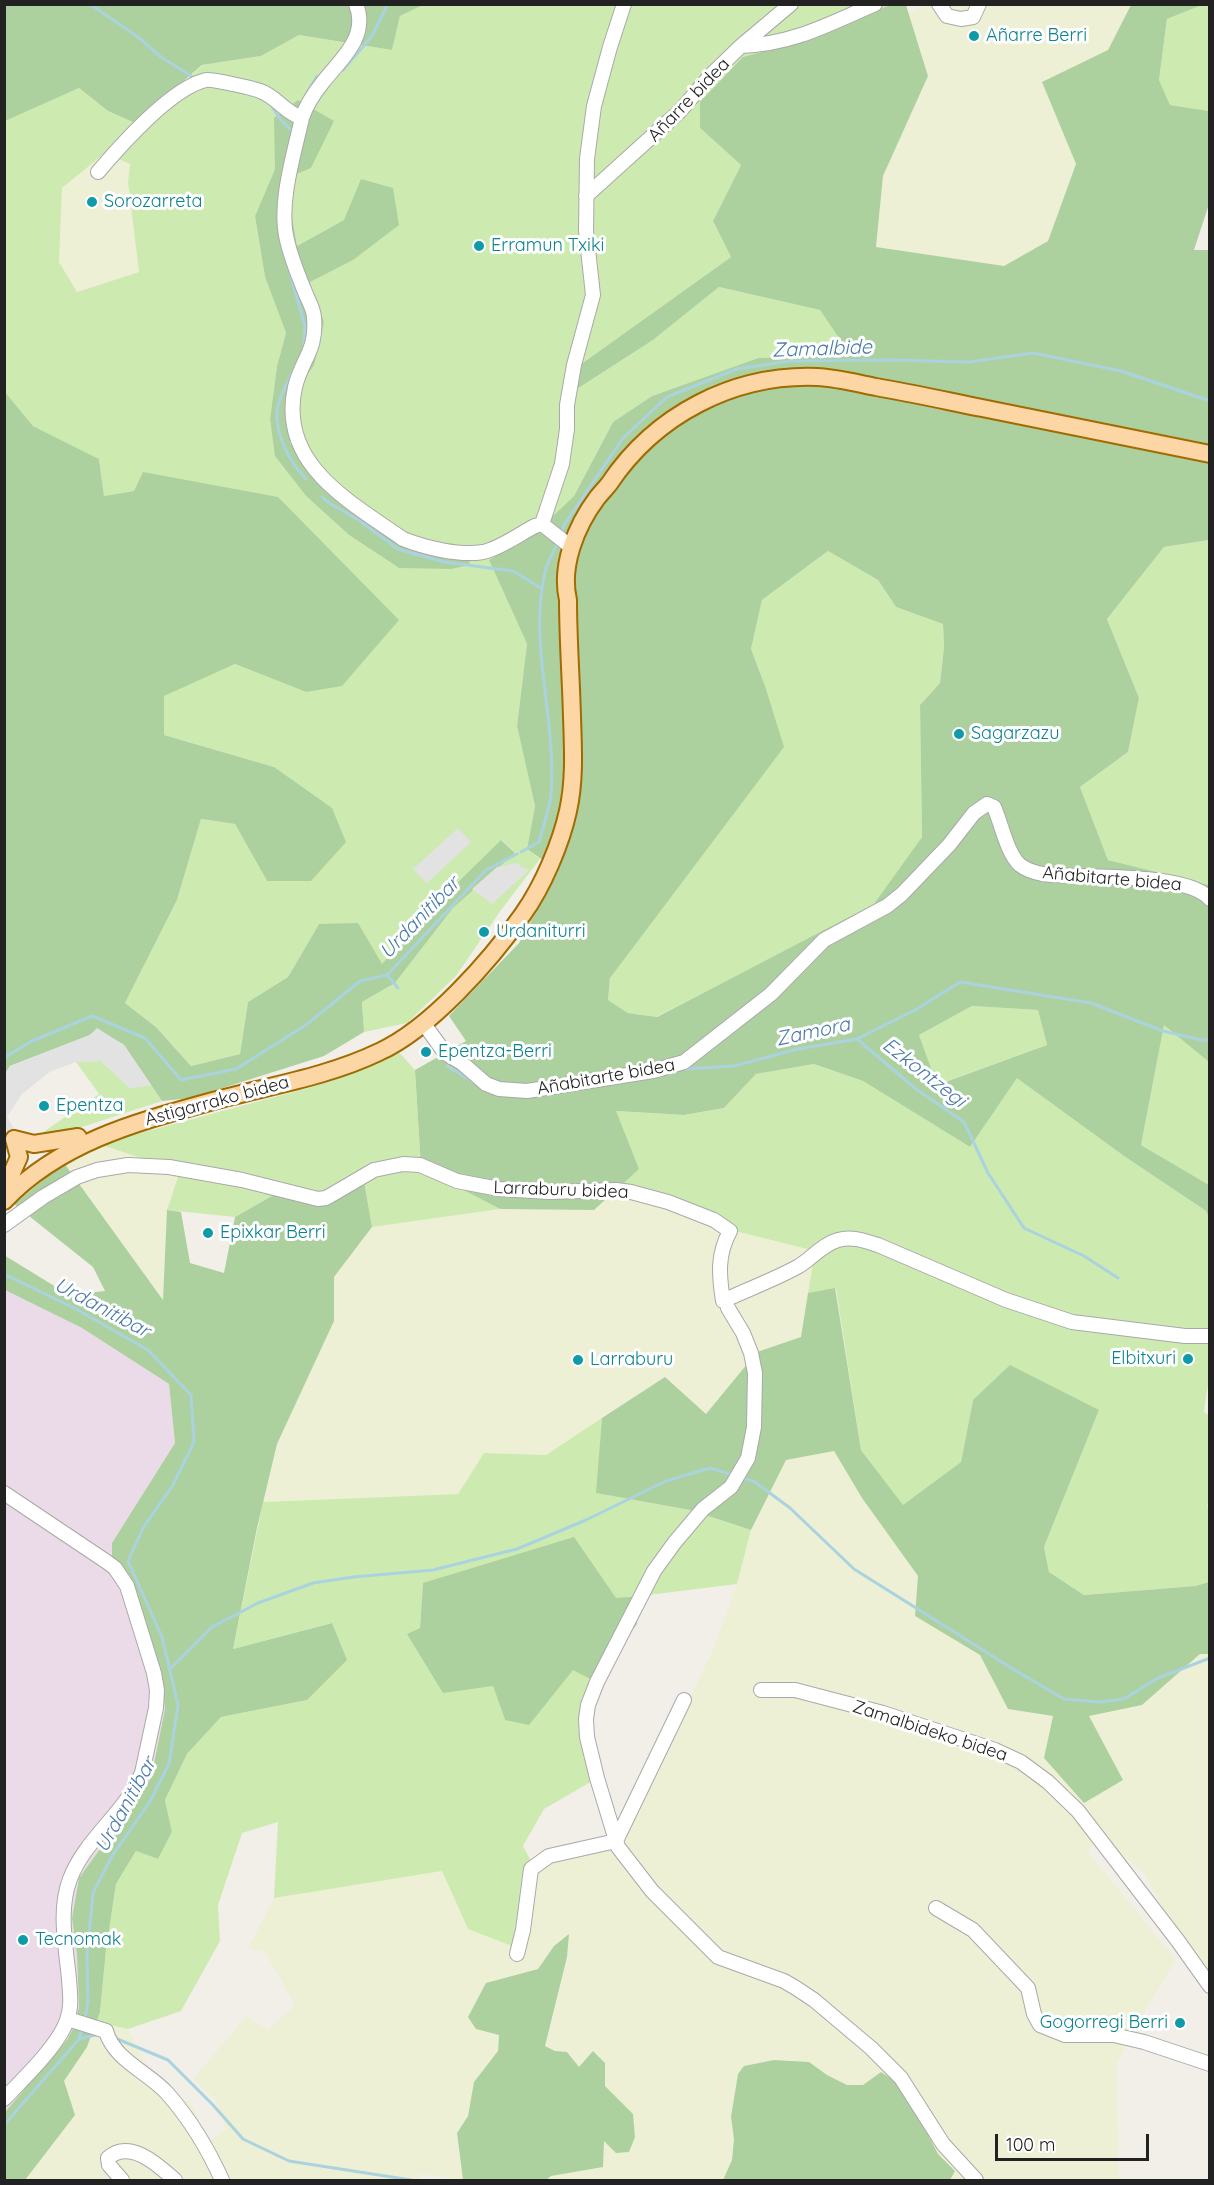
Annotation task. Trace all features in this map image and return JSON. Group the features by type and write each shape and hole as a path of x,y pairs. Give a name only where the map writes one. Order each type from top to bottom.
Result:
{"main road":[{"path":"570,593 586,534 605,490 632,453 680,414 725,392 764,381 819,377 846,381 1209,454"},
{"name":"Astigarrako bidea","path":"32,1159 78,1137 131,1125 347,1066 381,1052 424,1024 469,979 524,913 540,885 568,811 573,750 570,593 565,587 566,543 596,499 605,490"},
{"path":"566,543 577,544 586,534"},
{"name":"Astigarrako bidea","path":"6,1195 52,1161 81,1145 131,1125"},
{"path":"6,1195 19,1157 14,1139 34,1144 78,1137"},
{"path":"6,1195 31,1169 32,1159 52,1161"}],"street":[{"path":"356,4 360,24 358,36 321,84 302,118 285,206 286,238 314,315 314,340 297,378 291,413 300,448 313,468 328,484 403,538 417,544 452,551 484,552 535,526 545,526 566,543"},
{"path":"545,526 562,464 567,429 567,405 574,365 593,295 586,231 586,195 587,159 594,106 624,4"},
{"name":"Añarre bidea","path":"586,195 680,111 711,75 741,46 791,4"},
{"path":"741,46 768,45 797,38 875,4"},
{"path":"939,4 947,16 961,20 973,16 979,4"},
{"path":"98,172 148,117 187,89 207,80 262,91 291,115 302,118"},
{"name":"Añabitarte bidea","path":"424,1024 446,1053 462,1063 486,1084 499,1089 527,1091 652,1071 684,1062 771,994 824,940 887,906 902,894 949,845 975,813 987,804 994,807 1018,863 1028,870 1049,875 1170,882 1192,887 1203,892 1209,899"},
{"name":"Larraburu bidea","path":"4,1225 43,1197 77,1177 97,1170 128,1165 169,1167 242,1180 318,1199 326,1198 374,1170 403,1164 420,1165 457,1181 499,1189 549,1192 616,1190 631,1192 668,1202 714,1220 730,1232 721,1250 719,1261 723,1300 800,1265 828,1244 848,1238 878,1245 1006,1300 1072,1322 1185,1336 1209,1336"},
{"path":"728,1308 743,1333 751,1353 755,1373 754,1427 748,1458 731,1487 703,1509 654,1571 597,1682 588,1705 587,1737 616,1841 618,1847 652,1891 718,1957 784,1981 796,1988 814,2000 889,2063 943,2144 976,2181"},
{"path":"4,1493 107,1562 122,1577 132,1595 156,1681 156,1708 138,1783 80,1859 67,1887 64,1917 72,2020 4,2099"},
{"name":"Zamalbideko bidea","path":"761,1690 795,1690 883,1713 995,1750 1021,1762 1048,1782 1078,1811 1178,1941 1209,1986"},
{"path":"616,1841 684,1700"},
{"path":"517,1954 531,1869 549,1856 616,1841"},
{"path":"936,1908 973,1930 1028,1988 1034,2014 1040,2025 1065,2035 1114,2035 1144,2042 1209,2064"},
{"path":"72,2020 106,2031 108,2040 122,2057 166,2092 199,2136 222,2181"},
{"path":"122,2181 110,2165 108,2158 112,2154 123,2151 135,2152 150,2159 175,2181"}],"shaded area":[{"path":"458,828 471,842 427,883 413,869"},
{"path":"518,863 529,870 492,904 472,889 497,867"},
{"path":"97,1028 124,1045 151,1085 130,1088 101,1061 76,1062 51,1071 22,1094 7,1117 17,1133 5,1159 5,1074 10,1066 90,1035"},
{"path":"5,1290 82,1328 169,1384 175,1443 112,1543 112,1559 130,1576 160,1669 165,1709 151,1778 79,1878 72,1918 77,1955 79,2007 74,2027 67,2040 5,2112"}],"green space":[{"path":"927,4 1131,5 1108,50 1043,82 1076,164 1048,241 1004,266 876,247 883,176 928,76 909,14"},
{"path":"5,5 423,5 400,16 392,50 299,35 261,56 202,65 135,123 108,111 79,88 5,121"},
{"path":"423,5 890,5 797,43 700,128 741,165 713,221 731,257 577,367 577,389 653,340 719,287 820,310 851,354 758,358 652,396 613,422 574,496 537,531 489,560 527,644 517,726 535,806 527,849 540,859 501,910 456,976 407,1023 364,1032 362,1002 395,983 453,908 515,853 502,840 451,889 382,965 319,924 288,977 248,1002 240,1054 191,1066 156,1027 125,1003 177,900 201,819 235,824 267,881 274,767 164,735 164,695 235,664 306,692 134,491 104,496 99,459 33,426 5,392 4,121 79,88 108,111 135,123 203,65 261,56 299,35 392,50 400,16","holes":["105,153 130,164 128,182 139,272 77,292 59,262 62,188","275,169 289,198 297,246 344,220 353,260 310,281 324,322 290,399 290,444 317,481 416,548 399,568 349,535 306,496 276,456 270,419 277,366 286,333 265,277 255,216"]},
{"path":"890,5 906,5 928,76 883,176 876,247 1004,266 1048,241 1076,164 1042,82 1108,50 1131,5 1202,5 1167,19 1159,80 1170,105 1209,111 1209,204 1194,250 1209,250 1209,540 1164,547 1107,619 1139,698 1128,752 1080,787 1108,860 1209,885 1209,1062 1164,1025 1141,1145 1209,1185 1209,1217 1206,1211 1124,1156 1017,1078 970,1147 863,1081 814,1064 756,1074 724,1108 684,1115 616,1111 639,1169 594,1210 500,1209 421,1168 415,1070 466,1041 449,1016 519,943 558,871 527,849 535,806 517,726 527,644 489,560 537,531 574,496 613,422 652,396 758,358 850,354 820,310 719,287 653,340 577,389 577,367 731,257 713,221 741,165 700,128 700,102 743,57 797,43","holes":["828,551 878,580 896,607 943,624 944,647 940,683 920,705 922,837 874,904 657,1017 628,1013 608,1000 610,978 784,747 751,649 762,600","972,1006 1038,1010 1047,1045 937,1085 919,1035"]},
{"path":"1202,5 1209,5 1209,111 1170,105 1159,80 1167,19"},
{"path":"298,100 334,121 311,168 294,175 289,198 297,246 344,220 361,179 393,188 399,225 353,260 310,282 324,322 314,365 290,399 290,443 317,481 416,548 470,560 469,565 451,569 399,568 349,535 306,496 275,456 270,419 277,366 286,333 265,277 255,216 275,169 274,118"},
{"path":"105,153 130,164 128,182 139,272 77,292 59,263 62,188"},
{"path":"5,392 33,426 99,459 104,496 134,491 143,472 278,497 399,620 342,686 306,692 235,664 164,696 164,735 274,767 332,808 346,842 311,881 267,881 235,824 201,819 177,900 125,1003 156,1027 191,1066 240,1054 248,1002 288,977 319,924 358,923 382,964 451,889 501,840 515,853 453,908 395,983 362,1002 364,1032 324,1056 191,1098 162,1101 124,1045 97,1029 90,1035 10,1066 5,1074"},
{"path":"1209,540 1209,885 1108,860 1080,787 1128,752 1139,698 1107,619 1164,547"},
{"path":"828,551 878,580 896,607 943,624 944,647 940,683 920,705 922,837 874,905 656,1017 628,1013 608,1000 610,978 765,686 751,649 762,600"},
{"path":"972,1006 1038,1010 1047,1045 936,1085 919,1035"},
{"path":"1164,1024 1209,1062 1209,1185 1141,1145"},
{"path":"397,1050 415,1070 421,1168 500,1209 372,1227 363,1175 322,1197 279,1192 235,1217 167,1210 180,1171 99,1144 312,1087"},
{"path":"101,1061 130,1088 151,1085 162,1101 51,1137 33,1139 99,1094 76,1062"},
{"path":"814,1064 863,1081 970,1147 1017,1077 1124,1156 1206,1211 1210,1217 1210,1370 1204,1412 1210,1416 1210,1502 1207,1505 1210,1513 1209,1582 1195,1586 1084,1595 1049,1572 1044,1547 1099,1410 973,1400 961,1462 903,1506 861,1450 836,1289 808,1293 815,1251 731,1230 619,1187 616,1111 684,1115 724,1108 756,1074"},
{"path":"99,1144 181,1171 167,1210 164,1301 64,1163"},
{"path":"64,1163 163,1300 167,1210 181,1212 190,1263 224,1273 235,1217 279,1192 322,1197 363,1175 372,1227 334,1277 334,1321 277,1444 257,1528 233,1649 332,1623 347,1660 307,1700 221,1717 187,1754 165,1800 172,1832 158,1859 136,1851 116,1884 100,2012 87,2047 64,2081 75,2115 25,2180 5,2180 5,2112 67,2040 74,2027 79,2007 77,1955 72,1918 79,1878 151,1778 165,1709 160,1669 130,1576 112,1559 112,1543 175,1443 169,1384 82,1328 5,1290 4,1255 69,1295 105,1291 93,1267 14,1204"},
{"path":"619,1187 731,1230 815,1251 801,1337 757,1352 706,1414 665,1378 546,1455 484,1453 458,1494 263,1502 277,1444 334,1321 334,1277 372,1227 500,1209 594,1210"},
{"path":"835,1288 861,1450 903,1505 961,1462 973,1400 1010,1365 1099,1410 1044,1547 1049,1572 1084,1595 1195,1586 1209,1582 1209,1654 1200,1654 1142,1705 1089,1716 1123,1780 1084,1803 1044,1758 1053,1716 1008,1709 980,1655 915,1616 918,1576 862,1498 834,1451 786,1460 751,1530 690,1510 596,1493 602,1418 665,1377 706,1414 757,1352 801,1337 808,1293"},
{"path":"602,1418 597,1493 690,1510 751,1530 737,1584 616,1599 423,1583 420,1628 408,1634 493,1686 505,1720 573,1669 594,1681 582,1736 596,1779 544,1809 523,1846 531,1861 520,1949 468,1929 442,1871 274,1898 278,1822 242,1833 218,1905 220,1941 181,2011 128,2029 96,2022 100,2012 116,1884 136,1851 158,1859 172,1832 165,1800 187,1754 221,1717 307,1700 331,1623 233,1649 263,1502 458,1494 484,1453 546,1455"},
{"path":"834,1451 862,1498 918,1576 915,1616 980,1655 1008,1709 1088,1716 1142,1705 1200,1654 1209,1654 1209,1990 1143,1872 1098,1834 1088,1852 1176,1960 1134,2029 1117,2063 1119,2180 950,2180 955,2171 938,2154 919,2117 895,2081 881,2072 863,2086 847,2085 791,2060 756,2063 731,2117 734,2139 732,2160 723,2180 546,2180 550,2176 603,2167 603,2140 633,2114 605,2086 605,2063 593,2051 579,2067 567,2052 555,2051 545,2046 567,1957 554,1946 539,1969 518,1976 476,2029 499,2034 498,2051 474,2082 468,2116 457,2133 462,2180 420,2174 420,2180 24,2180 64,2081 87,2047 96,2022 128,2029 165,2100 190,2101 209,2142 225,2129 217,2101 193,2079 246,2016 268,2030 295,2005 264,1951 248,1948 274,1898 442,1871 468,1929 531,1861 621,1841 713,1650 737,1584 751,1530 786,1460"},
{"path":"574,1537 616,1598 640,1596 637,1624 594,1681 573,1670 529,1725 505,1720 493,1686 443,1693 407,1634 420,1628 423,1583"},
{"path":"569,1934 567,1957 545,2046 555,2051 567,2052 579,2067 593,2051 605,2063 605,2086 633,2114 635,2137 629,2152 616,2153 604,2141 603,2167 551,2176 546,2180 463,2180 457,2133 468,2116 474,2082 498,2051 499,2035 476,2029 468,2017 486,1983 538,1969 554,1946"},
{"path":"774,2060 809,2062 827,2075 847,2085 863,2085 881,2072 895,2081 919,2117 938,2154 955,2171 950,2180 723,2180 732,2160 734,2139 731,2117 738,2074 744,2066"}],"waterway":[{"path":"90,4 138,37 161,57 196,79"},
{"path":"343,70 372,36 388,4"},
{"path":"307,93 317,76"},
{"path":"271,105 280,119 293,132"},
{"path":"288,266 305,326 304,349"},
{"name":"Zamalbide","path":"561,533 564,525 623,438 667,397 737,369 790,361 968,362 1033,353 1121,371 1210,401"},
{"path":"293,371 279,401 277,420 285,448 294,465 306,479"},
{"path":"322,497 398,549 444,562 513,571 541,588"},
{"name":"Urdanitibar","path":"521,852 539,842 550,799 552,765 540,627 545,572 558,542"},
{"name":"Urdanitibar","path":"4,1058 30,1042 92,1016 145,1038 181,1080 236,1069 306,1025 360,981 387,975 486,870 517,854"},
{"path":"387,975 398,988"},
{"name":"Zamora","path":"683,1069 734,1066 798,1049 857,1039 917,1009 960,982 1091,1003 1163,1031 1210,1040"},
{"name":"Ezkontzegi","path":"857,1039 916,1089 964,1122 988,1173 1024,1228 1084,1256 1118,1278"},
{"name":"Zamora","path":"447,1066 477,1084"},
{"name":"Zamora","path":"550,1094 567,1091"},
{"name":"Urdanitibar","path":"4,1274 76,1309 148,1350 191,1395 194,1442 173,1485 143,1528 128,1561 162,1637 178,1705 169,1764 149,1803 112,1856 93,1893 87,1955 88,2002 85,2019"},
{"path":"170,1669 212,1627 258,1603 313,1583 433,1570 517,1549 586,1520 666,1481 710,1468 733,1475"},
{"path":"742,1478 755,1482 790,1508 854,1569 1064,1699 1100,1702 1124,1699 1158,1678 1210,1658"},
{"name":"Urdanitibar","path":"4,2125 79,2039 82,2028"},
{"path":"79,2039 99,2034"},
{"path":"115,2038 168,2060 243,2139 289,2161 411,2180"}],"place":[{"name":"Añarre Berri","path":"974,36"},
{"name":"Sorozarreta","path":"92,202"},
{"name":"Erramun Txiki","path":"479,246"},
{"name":"Sagarzazu","path":"959,734"},
{"name":"Urdaniturri","path":"484,932"},
{"name":"Epentza-Berri","path":"426,1052"},
{"name":"Epentza","path":"44,1106"},
{"name":"Epixkar Berri","path":"208,1233"},
{"name":"Elbitxuri","path":"1188,1359"},
{"name":"Larraburu","path":"578,1360"},
{"name":"Tecnomak","path":"23,1940"},
{"name":"Gogorregi Berri","path":"1180,2023"}]}
